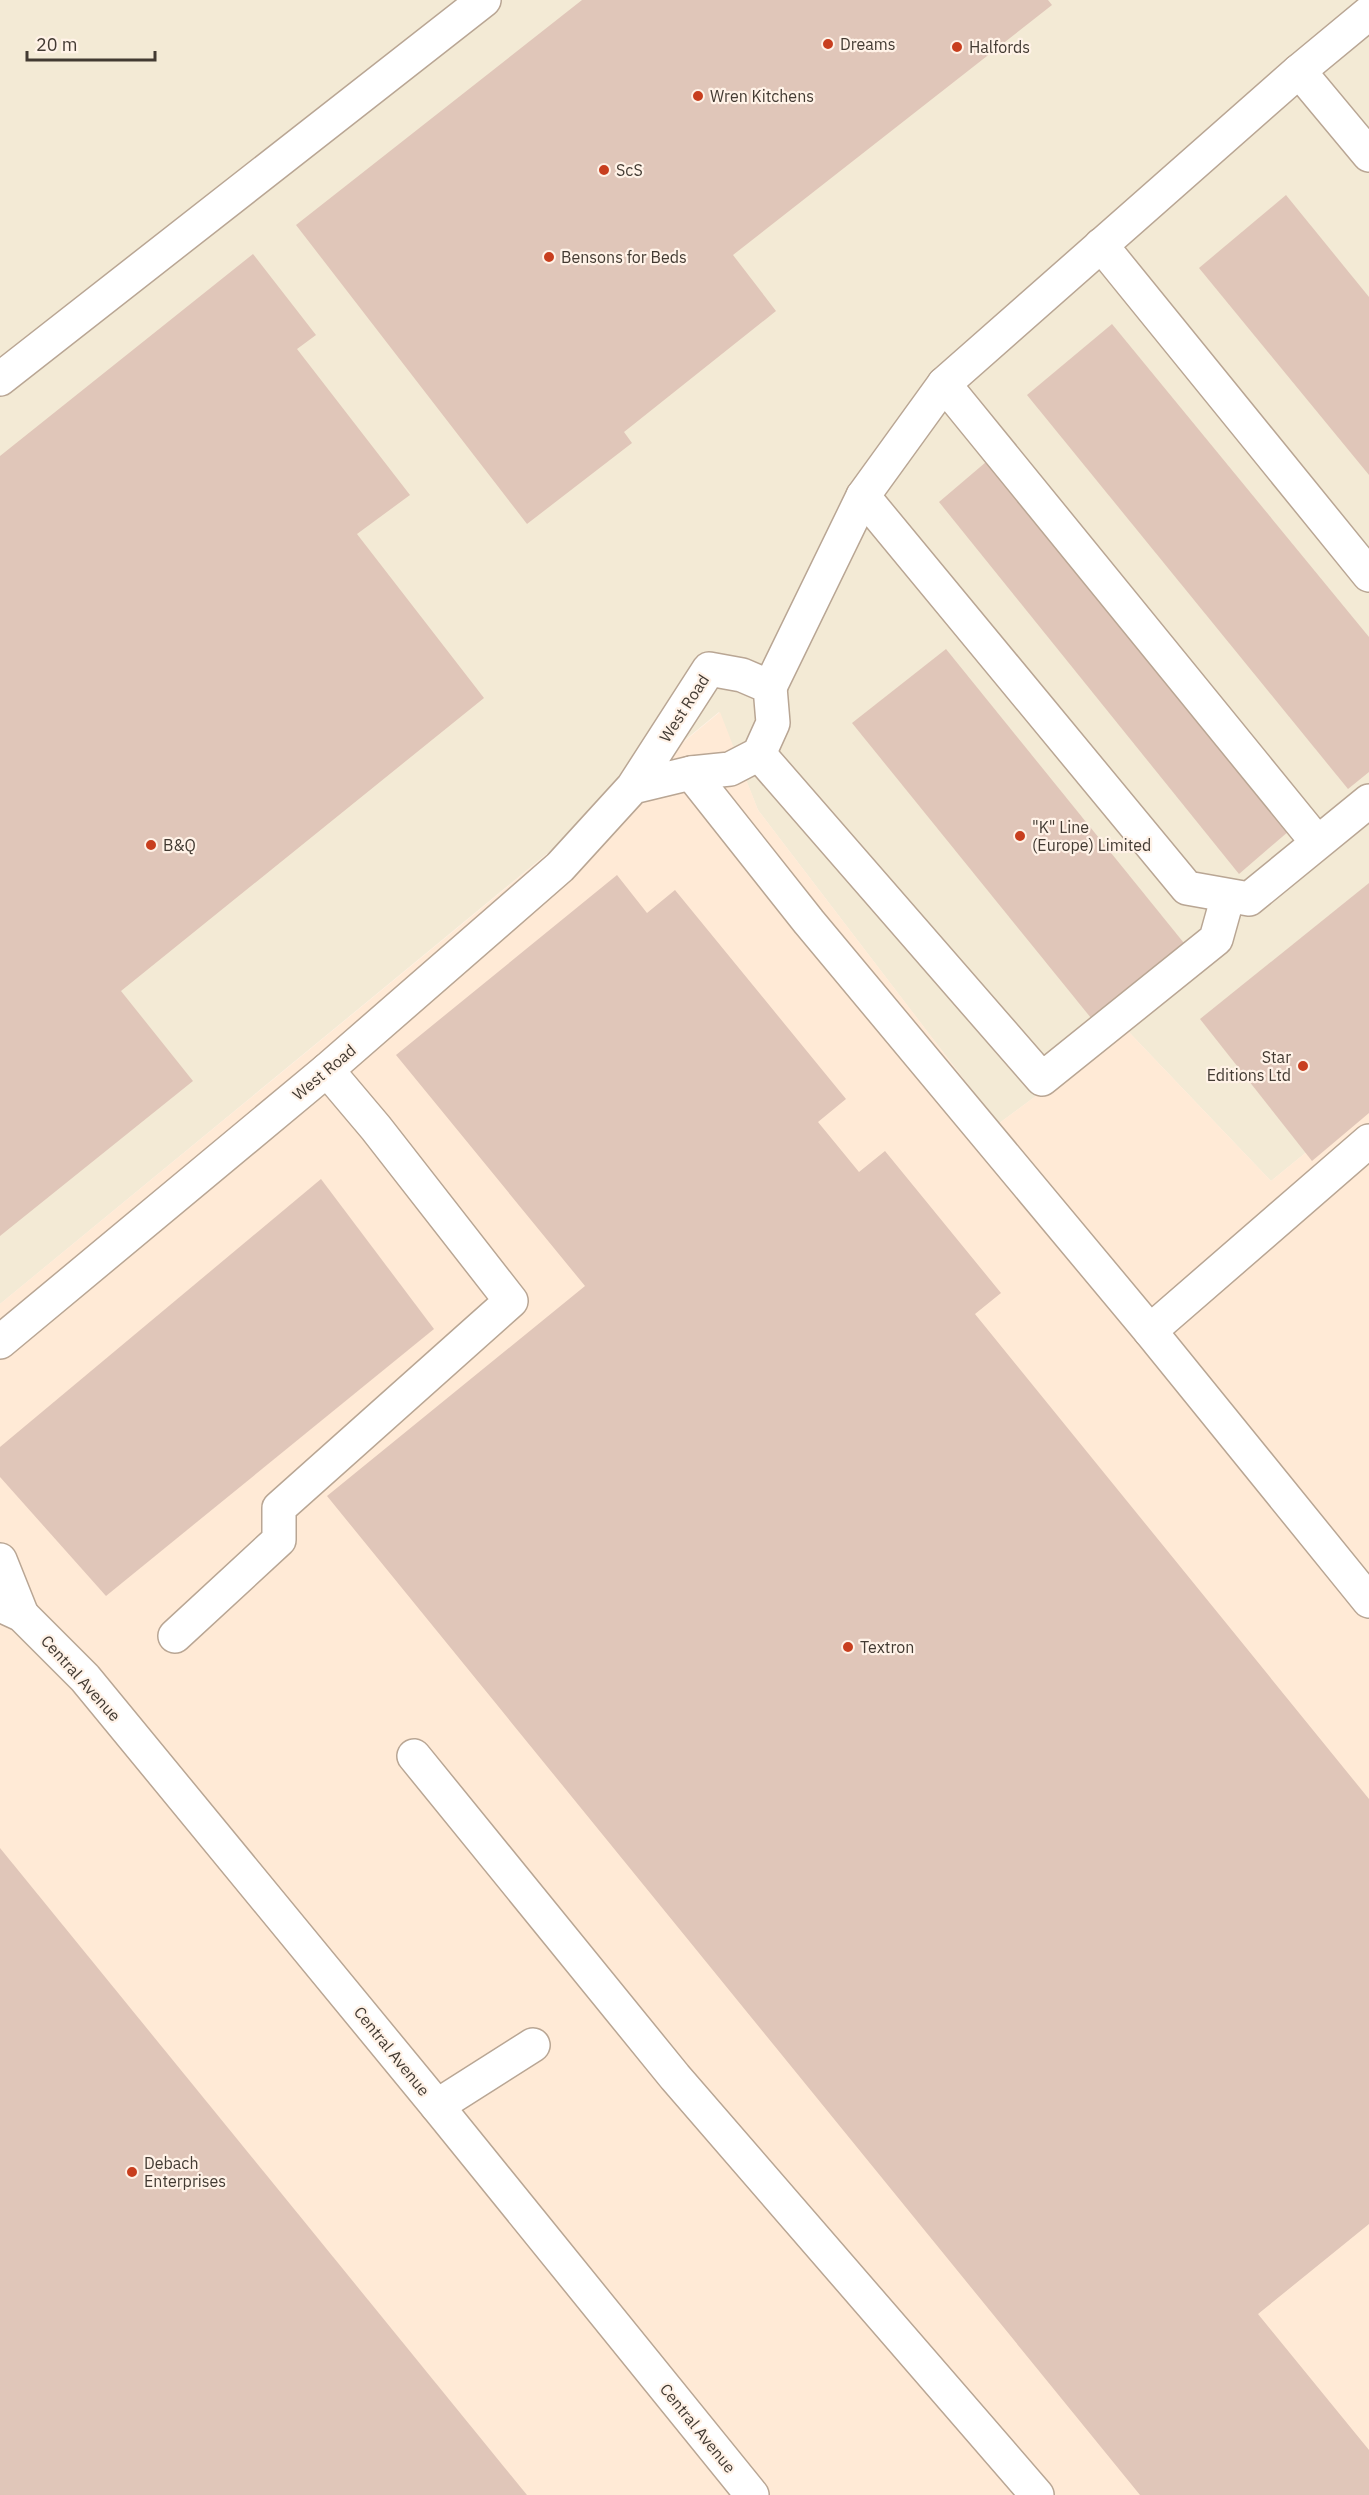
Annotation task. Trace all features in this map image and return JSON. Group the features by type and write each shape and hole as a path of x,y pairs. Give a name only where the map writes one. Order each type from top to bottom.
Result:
{"street":[{"path":"0,379 484,0"},
{"path":"633,787 691,773 730,769 759,754 773,723 770,687 863,496 944,384 1299,71 1369,13"},
{"path":"1299,71 1369,155"},
{"path":"1101,245 1369,575"},
{"path":"944,384 1317,842"},
{"path":"863,496 1187,888 1249,899 1369,801"},
{"name":"West Road","path":"0,1342 327,1070 560,867 633,787 709,669 742,675 770,687"},
{"path":"759,754 1042,1080 1216,939 1228,896"},
{"path":"691,773 816,931 1150,1331 1369,1602"},
{"path":"175,1636 279,1540 279,1508 511,1301 376,1128 327,1070"},
{"path":"1150,1331 1369,1141"},
{"name":"Central Avenue","path":"0,1560 11,1610 85,1678 437,2106 752,2495"},
{"path":"414,1756 675,2077 1037,2495"},
{"path":"437,2106 533,2045"}],"shaded area":[{"path":"0,0 1369,0 1369,1101 1271,1181 1126,1029 998,1124 758,810 719,712 0,1304"},
{"path":"720,712 758,810 998,1124 1126,1029 1271,1181 1369,1101 1369,2495 0,2495 0,1304"}],"building":[{"path":"582,0 1048,0 1052,5 733,255 776,311 624,432 632,443 527,524 296,225"},
{"path":"1286,195 1369,297 1369,475 1199,268"},
{"name":"B&Q","path":"253,254 316,335 297,349 410,495 357,534 484,698 121,991 193,1081 0,1236 0,456"},
{"path":"1112,324 1369,637 1369,772 1348,789 1027,395"},
{"path":"986,462 1289,831 1239,874 939,502"},
{"name":"\"K\" Line (Europe) Limited","path":"946,649 1188,948 1091,1018 852,723"},
{"name":"Textron","path":"617,875 647,913 675,890 846,1099 818,1122 859,1172 885,1151 1001,1293 975,1314 1369,1799 1369,2224 1258,2314 1369,2450 1369,2495 1140,2495 327,1496 585,1286 396,1055"},
{"name":"Star Editions Ltd","path":"1369,883 1369,1113 1312,1161 1200,1019"},
{"path":"321,1179 434,1329 106,1596 0,1477 0,1447"},
{"name":"Debach Enterprises","path":"0,1848 527,2495 0,2495"}],"place":[{"name":"Dreams","path":"828,44"},
{"name":"Halfords","path":"957,47"},
{"name":"Wren Kitchens","path":"698,96"},
{"name":"ScS","path":"604,170"},
{"name":"Bensons for Beds","path":"549,257"},
{"name":"\"K\" Line (Europe) Limited","path":"1020,836"},
{"name":"B&Q","path":"151,845"},
{"name":"Star Editions Ltd","path":"1303,1066"},
{"name":"Textron","path":"848,1647"},
{"name":"Debach Enterprises","path":"132,2172"}]}
